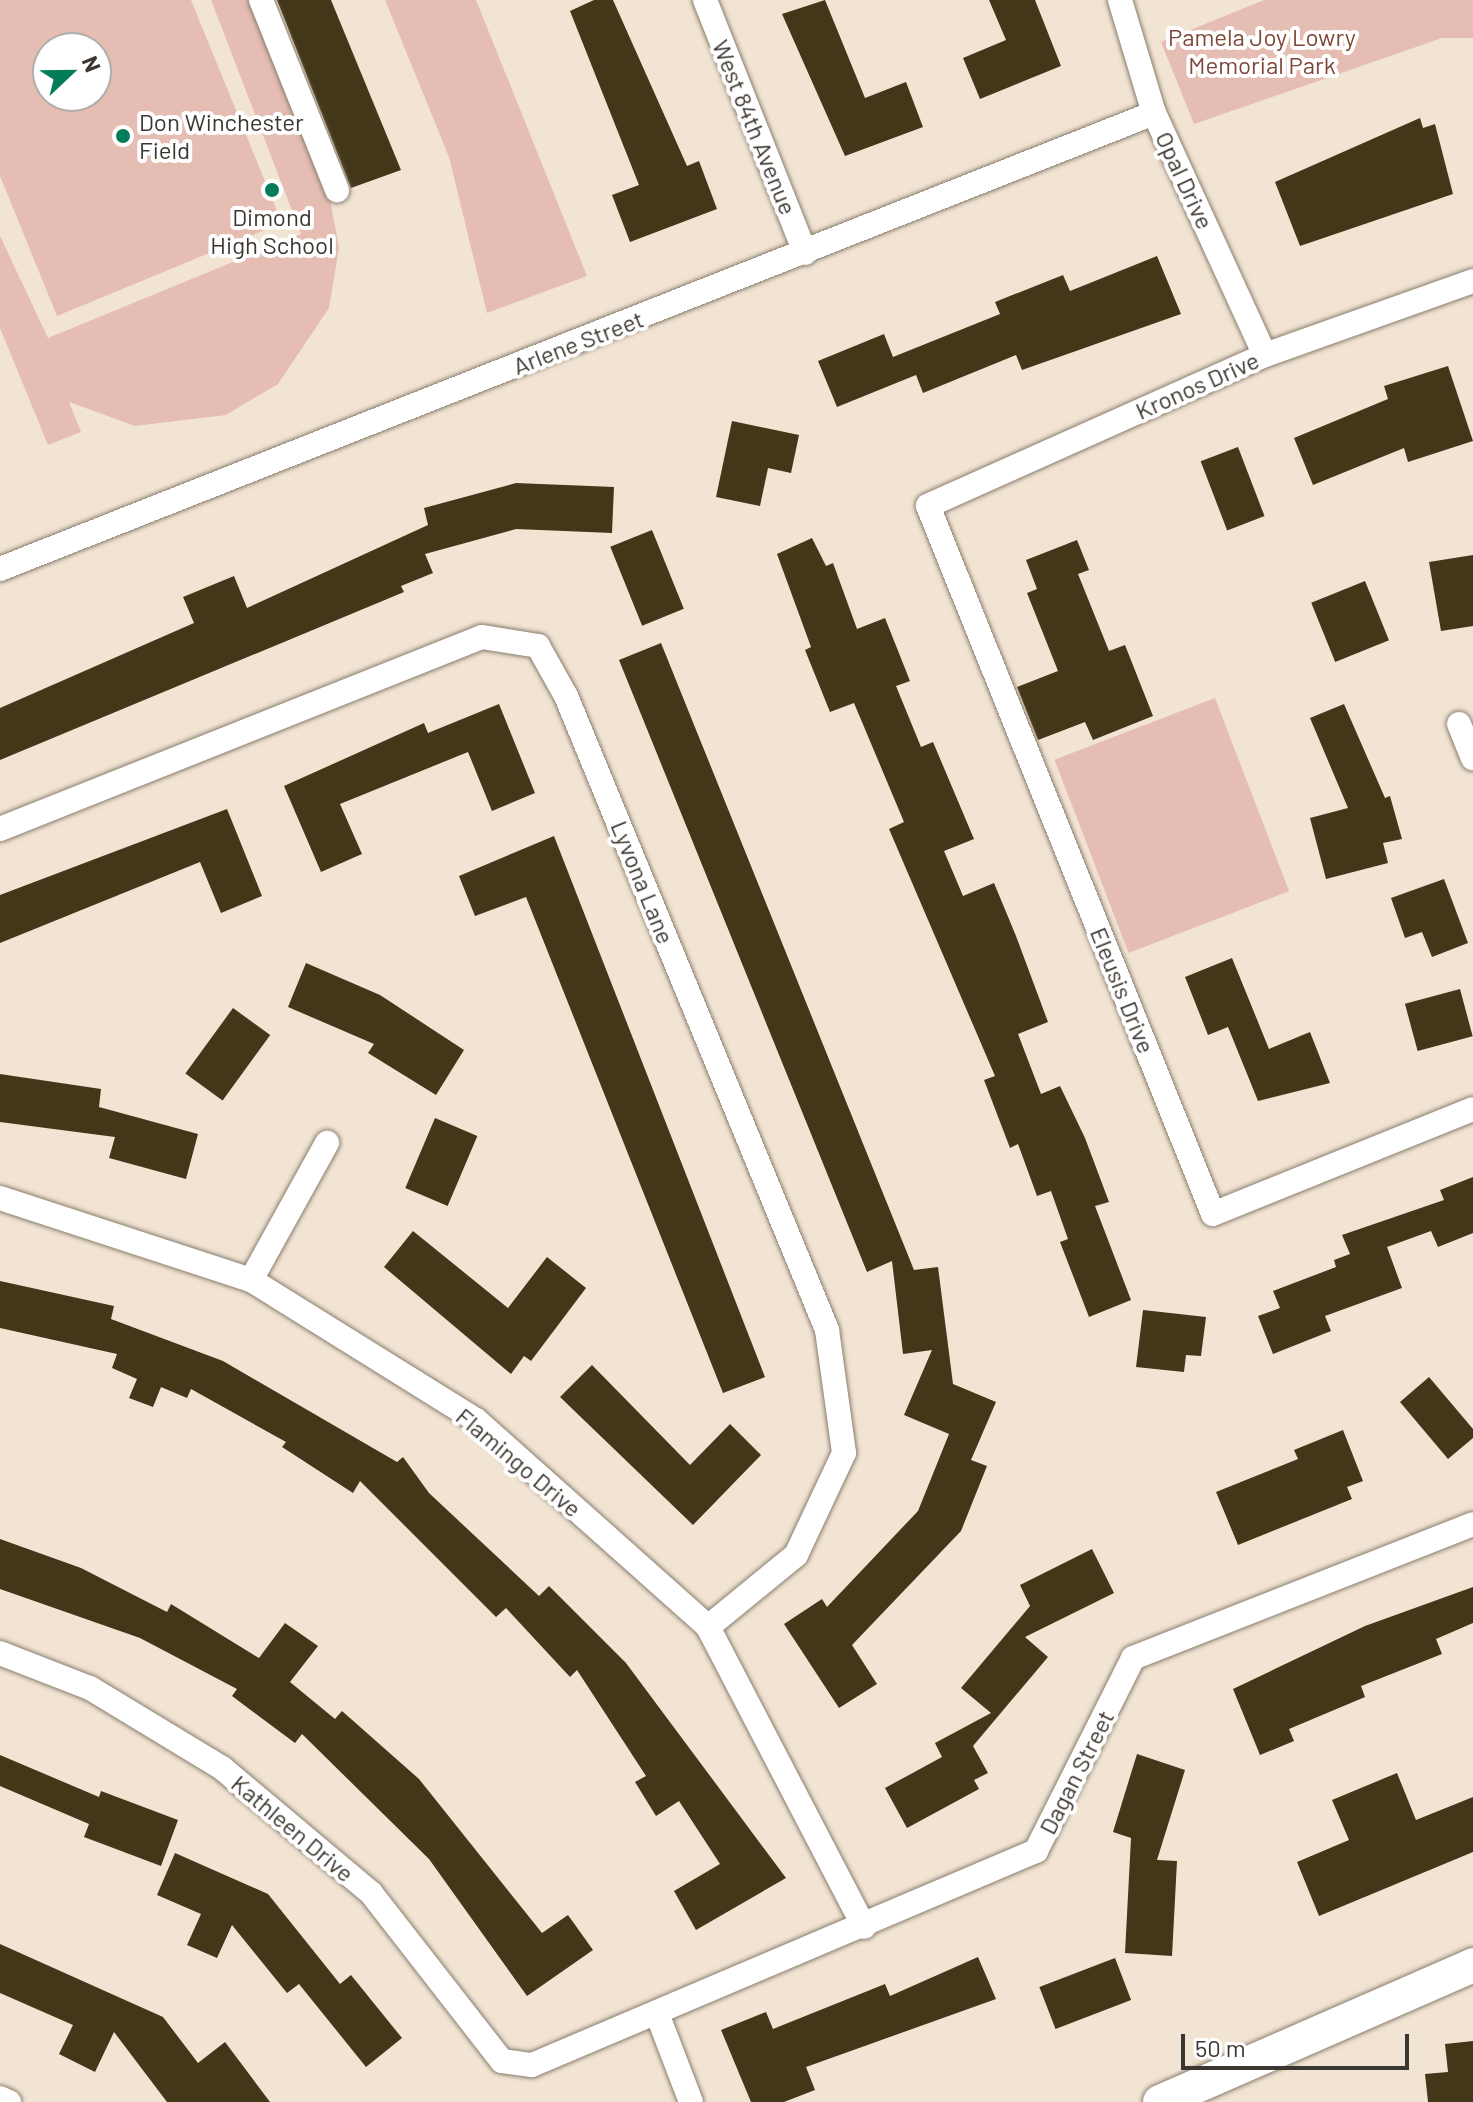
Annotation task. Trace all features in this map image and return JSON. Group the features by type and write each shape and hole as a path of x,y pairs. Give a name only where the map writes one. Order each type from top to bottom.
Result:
{"street":[{"path":"261,0 337,190"},
{"name":"West 84th Avenue","path":"705,0 805,253"},
{"name":"Opal Drive","path":"1120,0 1154,113 1265,355"},
{"name":"Arlene Street","path":"0,569 1154,113"},
{"name":"Kronos Drive","path":"928,506 1265,355 1473,281"},
{"name":"Eleusis Drive","path":"928,506 1213,1214 1473,1109"},
{"name":"Lyvona Lane","path":"0,829 482,637 538,646 566,696 827,1330 844,1453 796,1555 708,1627"},
{"path":"1459,724 1473,758"},
{"path":"251,1280 327,1143"},
{"name":"Flamingo Drive","path":"0,1198 251,1280 476,1420 708,1627 864,1927"},
{"name":"Dagan Street","path":"532,2065 658,2016 1036,1851 1133,1658 1473,1524"},
{"name":"Kathleen Drive","path":"0,1653 90,1688 222,1768 371,1893 502,2061 532,2065"},
{"path":"1160,2102 1473,1965"},
{"path":"658,2016 691,2102"},
{"path":"0,2098 9,2102"}],"green space":[{"name":"Don Winchester Field","path":"0,0 191,0 282,223 57,316 0,176"},
{"path":"211,0 251,0 328,188 339,248 329,308 278,384 226,415 135,426 69,402 81,432 48,445 0,328 0,236 48,338 301,234"},
{"path":"385,0 476,0 587,276 487,313 449,157"},
{"name":"Pamela Joy Lowry Memorial Park","path":"1264,0 1473,0 1473,38 1442,38 1194,124 1161,42"},
{"path":"1215,698 1289,891 1129,953 1054,760"}],"building":[{"path":"277,0 331,0 401,170 351,188"},
{"path":"594,0 613,0 687,166 699,161 717,209 630,242 612,195 639,185 570,11"},
{"path":"825,0 865,98 906,82 923,127 845,156 782,14"},
{"path":"989,0 1035,0 1061,66 980,99 963,58 1006,40"},
{"path":"1420,118 1423,128 1435,124 1453,194 1300,246 1275,182"},
{"path":"1157,256 1181,314 1022,370 1016,355 923,393 916,375 837,407 818,361 884,334 893,357 1000,314 995,302 1063,275 1070,291"},
{"path":"1448,366 1473,441 1408,462 1404,448 1313,485 1294,438 1388,399 1384,386"},
{"path":"732,421 799,435 791,473 768,468 760,506 716,497"},
{"path":"1238,447 1265,516 1227,530 1201,461"},
{"path":"516,483 614,487 612,533 516,529 425,554 433,573 401,586 404,592 0,760 0,708 194,623 183,597 234,576 247,608 428,525 424,508"},
{"path":"652,530 684,609 642,626 610,547"},
{"path":"812,538 826,566 833,563 857,629 885,618 910,681 896,686 921,747 933,742 974,839 944,851 963,896 994,883 1048,1022 1018,1034 1041,1094 1060,1086 1085,1138 1109,1202 1095,1206 1131,1300 1089,1317 1060,1242 1068,1239 1051,1191 1037,1196 1018,1144 1010,1148 984,1080 995,1076 889,829 904,822 854,703 830,712 805,650 811,647 777,554"},
{"path":"1077,540 1089,570 1078,574 1109,651 1125,645 1153,716 1093,740 1085,722 1038,740 1017,687 1058,671 1027,593 1037,589 1026,560"},
{"path":"1473,555 1473,626 1441,631 1429,562"},
{"path":"1365,581 1389,640 1335,662 1311,603"},
{"path":"661,643 914,1270 938,1267 953,1384 996,1402 971,1460 987,1466 961,1531 852,1645 877,1684 839,1708 784,1624 822,1599 827,1607 918,1511 949,1434 904,1415 932,1350 903,1354 892,1261 867,1272 619,660"},
{"path":"499,704 535,793 492,811 468,752 340,804 362,854 321,872 284,786 424,723 428,733"},
{"path":"1344,704 1385,798 1390,796 1402,839 1383,843 1388,863 1326,879 1310,818 1348,808 1310,718"},
{"path":"227,809 262,896 221,913 200,862 0,943 0,895"},
{"path":"554,836 765,1377 723,1393 526,897 475,916 459,876"},
{"path":"1444,879 1468,943 1432,957 1422,932 1405,938 1391,898"},
{"path":"1232,958 1269,1049 1310,1032 1330,1083 1258,1101 1228,1027 1208,1035 1185,977"},
{"path":"306,963 380,995 464,1050 436,1095 368,1053 374,1044 288,1007"},
{"path":"1460,989 1473,1036 1418,1051 1405,1004"},
{"path":"233,1008 270,1035 223,1101 185,1074"},
{"path":"0,1074 101,1089 99,1107 198,1134 186,1179 109,1158 115,1137 0,1122"},
{"path":"435,1118 477,1136 448,1206 405,1188"},
{"path":"1473,1177 1473,1233 1438,1247 1431,1231 1387,1247 1402,1288 1325,1316 1331,1331 1273,1354 1258,1316 1280,1308 1273,1291 1336,1267 1334,1260 1350,1254 1342,1235 1444,1200 1440,1190"},
{"path":"413,1231 508,1308 547,1257 586,1288 531,1361 524,1356 511,1374 384,1267"},
{"path":"0,1281 114,1306 111,1319 223,1361 397,1462 403,1457 429,1493 539,1596 549,1586 626,1663 786,1878 696,1930 674,1891 720,1864 679,1801 656,1816 635,1782 646,1776 577,1670 570,1677 506,1608 496,1617 360,1481 353,1493 282,1447 286,1442 191,1389 187,1398 161,1387 153,1407 129,1398 137,1379 112,1368 117,1354 0,1328"},
{"path":"1143,1310 1206,1317 1201,1356 1186,1355 1184,1372 1136,1367"},
{"path":"592,1365 690,1465 730,1424 761,1455 693,1525 560,1397"},
{"path":"1429,1377 1473,1429 1473,1438 1448,1459 1400,1402"},
{"path":"1343,1430 1363,1481 1347,1487 1352,1499 1238,1545 1216,1492 1298,1459 1294,1450"},
{"path":"0,1539 81,1568 167,1612 171,1604 259,1658 285,1623 318,1646 290,1682 335,1719 342,1711 419,1779 542,1933 568,1915 593,1950 527,1996 429,1859 302,1734 295,1743 232,1696 237,1689 140,1638 0,1589"},
{"path":"1092,1549 1114,1593 1025,1637 1048,1657 973,1746 988,1773 974,1780 979,1789 907,1828 885,1788 942,1757 935,1743 991,1713 961,1688 1030,1606 1020,1585"},
{"path":"1473,1587 1473,1623 1436,1639 1442,1654 1361,1686 1365,1697 1289,1729 1294,1741 1260,1755 1233,1689 1365,1626"},
{"path":"1137,1754 1185,1770 1157,1860 1177,1861 1172,1956 1125,1953 1131,1838 1113,1832"},
{"path":"0,1755 99,1797 101,1791 178,1820 161,1866 84,1837 89,1824 0,1786"},
{"path":"1397,1773 1416,1820 1473,1797 1473,1852 1319,1916 1297,1862 1349,1840 1332,1800"},
{"path":"175,1853 268,1894 340,1984 351,1975 402,2038 366,2067 299,1984 287,1993 232,1925 217,1958 187,1945 201,1914 157,1895"},
{"path":"0,1944 163,2017 198,2063 225,2042 270,2102 167,2102 114,2032 95,2072 59,2054 73,2025 0,1993"},
{"path":"978,1957 996,1999 806,2067 815,2090 784,2102 751,2102 721,2030 766,2012 773,2029 885,1984 890,1996"},
{"path":"1115,1958 1131,2000 1056,2029 1039,1987"},
{"path":"1473,2041 1473,2102 1428,2102 1425,2074 1448,2072 1445,2044"}],"place":[{"name":"Don Winchester Field","path":"123,136"},
{"name":"Dimond High School","path":"272,190"}]}
